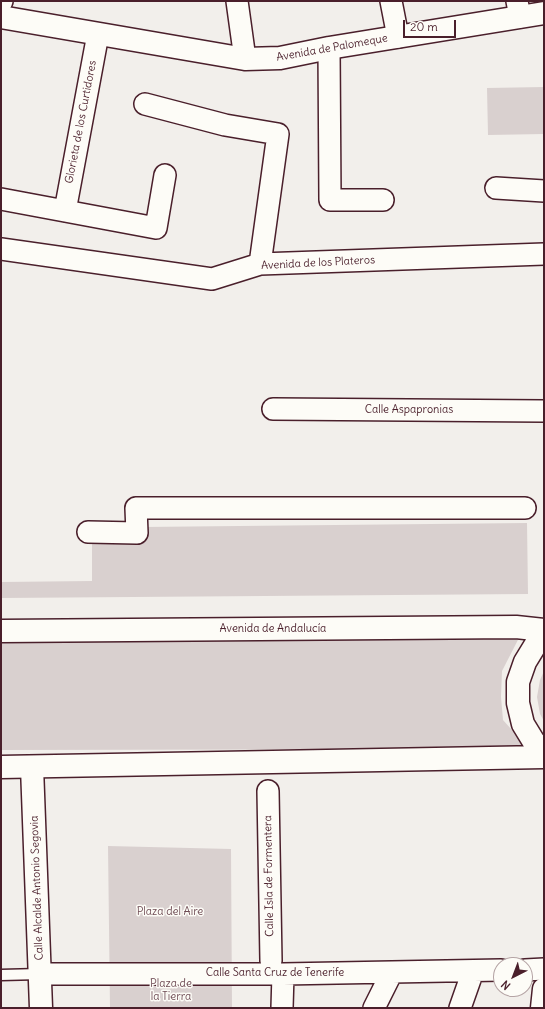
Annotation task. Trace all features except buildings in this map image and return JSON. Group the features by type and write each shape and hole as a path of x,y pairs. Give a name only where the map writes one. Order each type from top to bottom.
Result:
{"main road":[{"name":"Avenida de Palomeque","path":"1,18 245,59 280,58 329,48 398,37 518,9 544,13"},
{"name":"Avenida de Andalucía","path":"1,631 516,627 544,630"},
{"path":"544,638 536,644 525,662 518,682 518,703 523,724 534,742 544,751"},
{"path":"1,767 544,757"},
{"name":"Calle Alcalde Antonio Segovia","path":"32,767 41,1008"},
{"path":"542,1008 544,989"}],"street":[{"path":"237,1 245,59"},
{"path":"392,1 398,37"},
{"name":"Glorieta de los Curtidores","path":"65,211 98,34"},
{"path":"329,48 330,200 383,200"},
{"path":"145,104 225,125 278,134 260,264"},
{"path":"1,199 156,228 165,175"},
{"path":"496,188 544,192"},
{"name":"Avenida de los Plateros","path":"1,249 212,279 260,264 544,254"},
{"name":"Calle Aspapronias","path":"273,409 544,411"},
{"path":"88,532 137,533 136,508 525,508"},
{"name":"Calle Isla de Formentera","path":"268,791 277,968 282,1008"},
{"name":"Calle Santa Cruz de Tenerife","path":"40,974 277,968 392,972 493,970"},
{"path":"533,970 544,969"},
{"path":"460,1008 473,971"},
{"path":"374,1008 392,972"}],"lane":[{"name":"Calle Santa Cruz de Tenerife","path":"1,975 40,974"}],"green space":[{"path":"544,87 544,134 488,135 487,88"},
{"path":"527,523 528,594 1,598 1,582 92,581 92,537 143,527"},
{"path":"521,634 502,671 501,697 503,720 529,749 1,750 1,638"},
{"path":"544,671 544,721 540,714 537,697 540,680"},
{"name":"Plaza del Aire","path":"108,846 231,849 232,1008 110,1008"}],"park label":[{"name":"Plaza de la Tierra","path":"171,990"}]}
